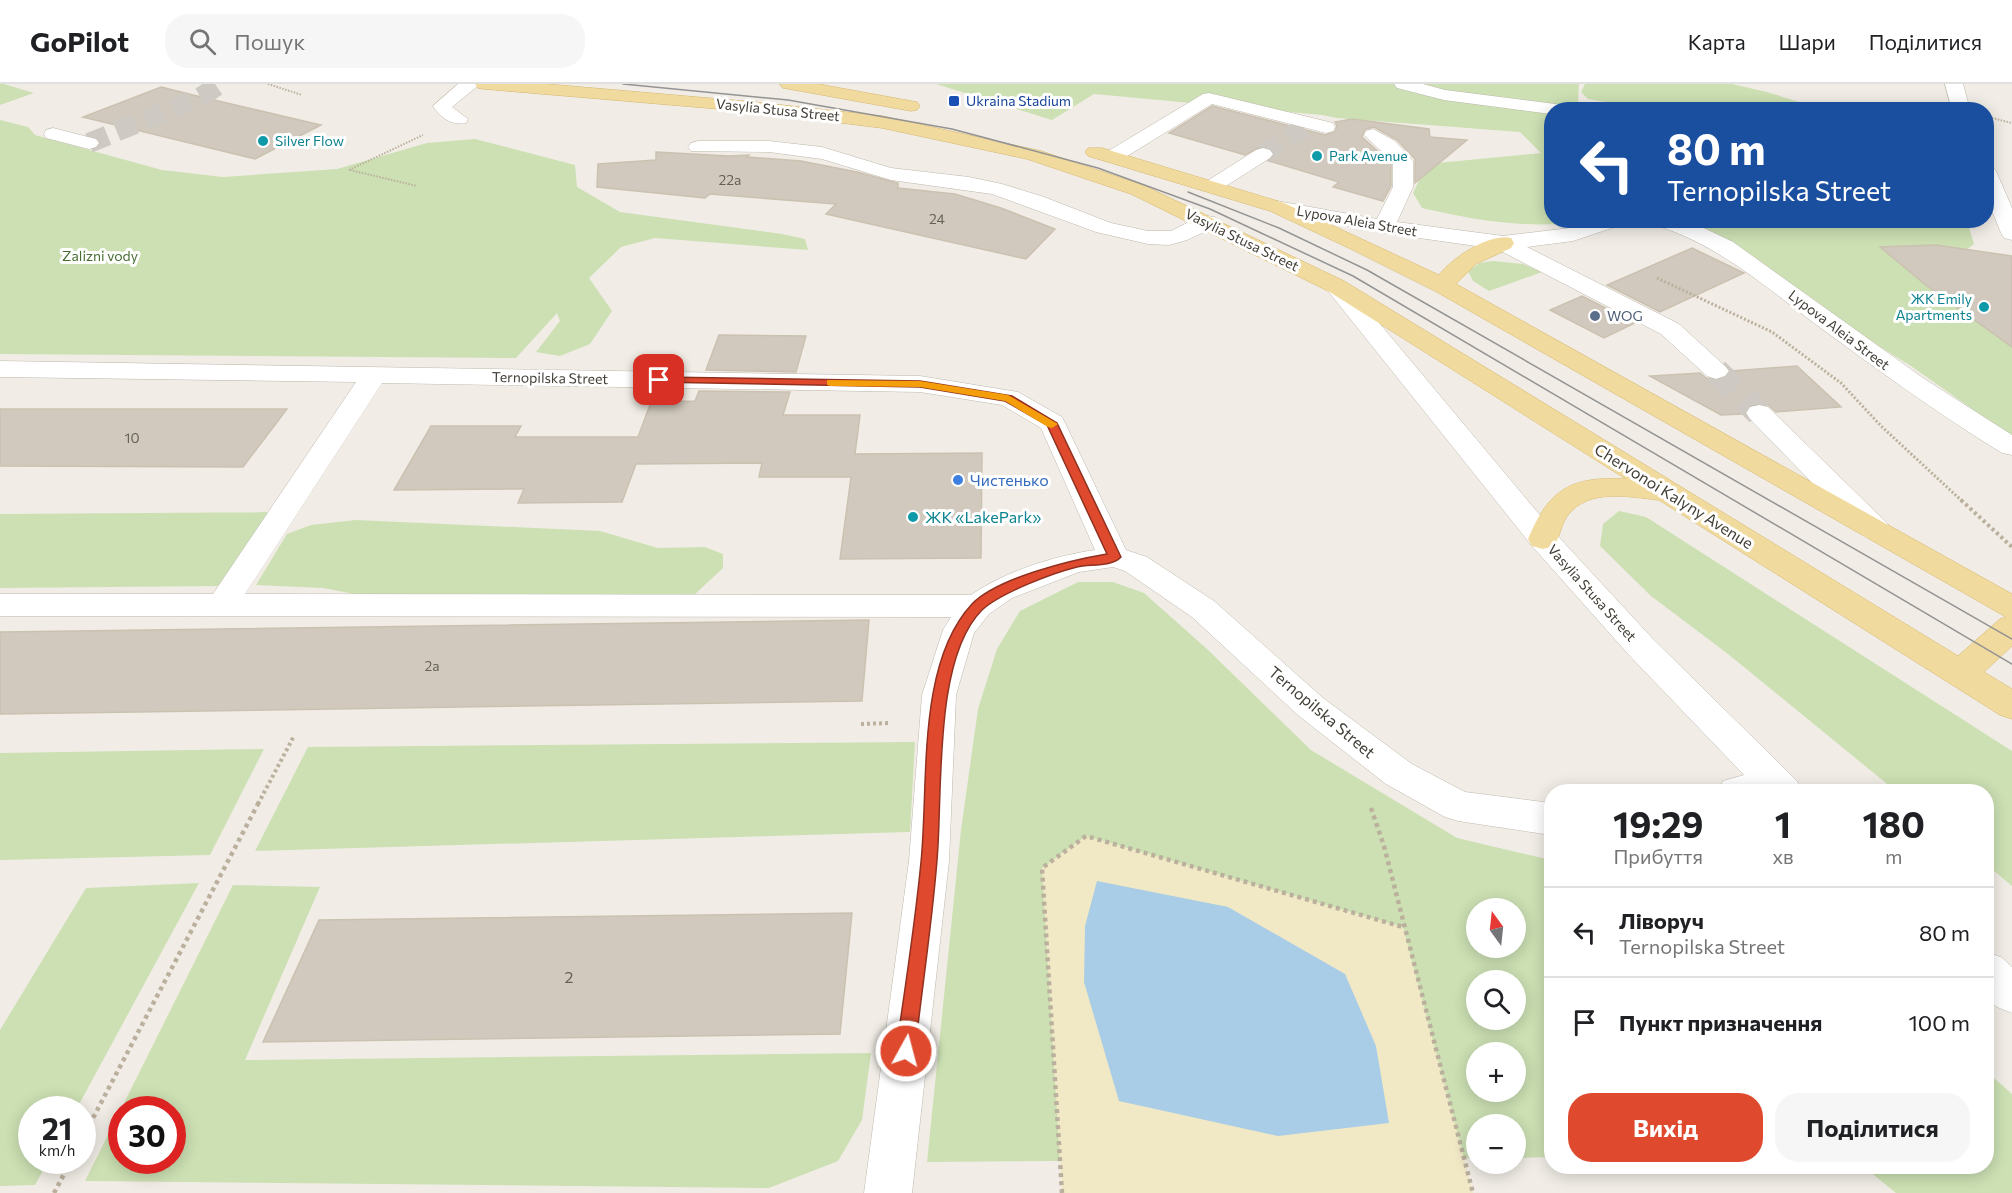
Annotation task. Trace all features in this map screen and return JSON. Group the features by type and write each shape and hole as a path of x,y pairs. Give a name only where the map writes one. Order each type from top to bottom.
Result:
{"main road":[{"name":"Vasylia Stusa Street","path":"484,84 794,111 882,122 1034,155 1138,189 1336,286"},
{"name":"Vasylia Stusa Street","path":"789,84 933,111"},
{"name":"Vasylia Stusa Street","path":"1081,148 1278,207 1443,286"},
{"path":"1503,243 1463,260 1449,273 1443,286 2012,608"},
{"name":"Chervonoi Kalyny Avenue","path":"1336,286 2012,706"},
{"path":"1543,539 1557,509 1579,494 1614,487 1666,491"},
{"path":"1960,674 2012,627"}],"street":[{"path":"459,118 446,112 442,106 460,90 471,84"},
{"path":"1403,84 1444,95 1544,108"},
{"path":"1954,84 1958,102"},
{"path":"1112,157 1209,98 1314,126"},
{"path":"53,134 89,143"},
{"path":"1373,135 1388,145 1403,161 1403,187 1384,227"},
{"path":"698,147 740,145 803,150 838,156 891,174 968,182 1002,189 1115,230 1148,237 1170,238 1207,222"},
{"path":"1211,187 1263,154"},
{"path":"1994,190 2012,233"},
{"name":"Lypova Aleia Street","path":"1278,207 1384,227 1503,243 1573,234 1590,228"},
{"name":"Lypova Aleia Street","path":"1688,228 1716,242 1751,265 1920,389 2012,447"},
{"path":"1503,243 1670,329 1716,371"},
{"name":"Vasylia Stusa Street","path":"1336,286 1543,539 1641,647 1775,784"},
{"name":"Ternopilska Street","path":"0,369 920,384 1008,398 1052,423 1114,557 1136,564 1203,609 1311,707 1399,774 1458,807 1544,818"},
{"path":"222,605 374,375"},
{"path":"1759,413 1876,530"},
{"path":"888,1193 929,861 939,695 959,630 978,606 1001,590 1064,567 1114,557"},
{"path":"0,605 978,606"},
{"path":"1994,978 2012,993"}],"path":[{"path":"268,84 302,95"},
{"path":"417,186 350,170 459,118"},
{"path":"1994,118 2012,123"},
{"path":"1655,277 1772,332 1841,383 1881,426 2012,546"},
{"path":"96,1112 294,736"},
{"path":"1062,1193 1042,868 1086,836 1404,927"},
{"path":"1384,846 1473,1193"},
{"path":"54,1193 64,1174"}],"green space":[{"path":"0,84 4,84 34,93 0,105"},
{"path":"936,84 1579,84 1578,102 1544,102 1544,224 1482,220 1422,208 1413,193 1427,164 1541,153 1520,132 1337,118 1094,94 1052,120"},
{"path":"1585,84 1732,84 1799,102 1605,102 1588,99 1581,92"},
{"name":"Zalizni vody","path":"0,120 28,127 35,135 162,170 223,177 337,169 427,143 475,139 575,165 577,187 620,212 782,234 805,239 808,250 655,238 621,247 589,278 612,311 590,344 560,356 536,352 560,321 557,313 516,358 0,354"},
{"path":"1697,228 1969,228 1974,244 1960,255 2012,334 2012,437 1911,366 1867,339 1739,248"},
{"path":"1492,261 1523,264 1542,272 1489,291 1473,281 1468,271 1480,263"},
{"path":"1619,511 1646,517 2012,751 2012,886 1994,871 1994,784 1887,784 1728,654 1651,596 1600,546 1603,524"},
{"path":"275,512 220,586 0,588 0,514"},
{"path":"356,520 600,531 658,548 705,547 723,554 723,568 693,596 423,607 323,588 256,585 287,534 311,525"},
{"path":"1078,582 1113,582 1144,593 1207,649 1311,750 1457,838 1544,858 1544,1157 1526,1158 1526,1114 1466,1114 1466,1158 927,1162 961,830 978,709 997,649 1020,611"},
{"path":"915,742 910,832 255,851 308,747"},
{"path":"264,749 210,855 0,860 0,753"},
{"path":"199,883 84,1096 18,1096 18,1174 41,1174 35,1185 0,1186 0,1030 86,888"},
{"path":"233,885 320,887 245,1060 871,1053 862,1120 838,1161 769,1188 85,1181 88,1174 96,1174 96,1159 108,1135 108,1174 186,1174 186,1096 128,1096"},
{"path":"1994,1078 2012,1094 2012,1193 1896,1193 1873,1174 1994,1174"}],"sand":[{"path":"1086,836 1403,927 1466,1166 1466,1174 1468,1174 1473,1193 1062,1193 1042,868","holes":["1097,882 1228,907 1174,1112 1119,1101"]}],"water":[{"path":"1097,881 1228,907 1345,974 1376,1046 1389,1123 1278,1136 1119,1101 1084,982 1085,926"}],"building":[{"path":"161,87 321,125 255,159 83,117"},
{"name":"Park Avenue","path":"1212,106 1325,135 1335,132 1337,126 1335,122 1352,119 1429,129 1430,137 1467,140 1415,183 1415,159 1397,140 1374,127 1365,129 1362,137 1391,163 1391,186 1383,201 1333,187 1339,182 1269,161 1275,154 1271,148 1262,146 1245,155 1169,133"},
{"path":"656,152 749,155 747,157 801,161 898,183 898,188 955,194 1001,208 1055,229 1026,259 826,214 836,204 710,194 705,198 597,187 598,164 656,160"},
{"name":"ЖК Emily Apartments","path":"1936,245 2012,256 2012,347 1927,286 1880,247"},
{"path":"1692,248 1744,273 1660,312 1607,285"},
{"name":"WOG","path":"1582,296 1635,323 1604,338 1550,310"},
{"path":"719,335 806,336 796,372 706,370"},
{"path":"1797,366 1841,407 1776,412 1768,405 1759,403 1748,406 1744,414 1721,415 1650,376 1700,373 1706,378 1717,381 1727,377 1731,371"},
{"path":"699,391 790,392 783,415 860,415 855,454 982,453 981,558 840,559 851,477 759,477 762,463 636,464 622,502 518,503 524,489 394,490 431,426 521,426 515,437 638,437 651,402 695,401"},
{"path":"0,409 287,409 243,467 0,466"},
{"path":"869,620 862,701 0,714 0,632"},
{"path":"852,913 840,1034 263,1042 319,920"}],"tunnel":[{"path":"89,143 201,97 220,84"},
{"path":"1263,154 1304,128"},
{"path":"1716,371 1759,413"}],"tram line":[{"path":"623,84 788,100 952,129 1098,168 1210,209 1353,276 2012,664"},
{"path":"1188,192 1279,228 1367,270 2012,639"}],"slow traffic":[{"path":"830,383 920,384 1008,398 1052,424"}],"place":[{"name":"Ukraina Stadium","path":"954,101"},
{"name":"Silver Flow","path":"263,141"},
{"name":"Park Avenue","path":"1317,156"},
{"name":"ЖК Emily Apartments","path":"1984,307"},
{"name":"WOG","path":"1595,316"},
{"name":"Чистенько","path":"958,480"},
{"name":"ЖК «LakePark»","path":"913,517"}],"route":[{"path":"659,380 920,384 1008,398 1052,423 1114,557 1074,563 1001,590 978,606 959,630 939,695 929,861 906,1051"}]}
